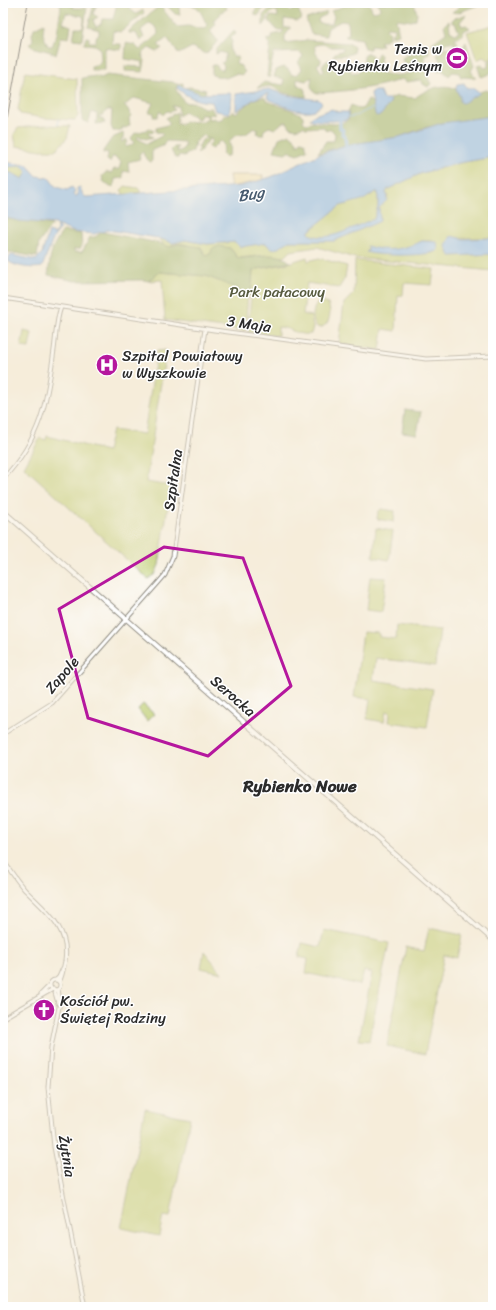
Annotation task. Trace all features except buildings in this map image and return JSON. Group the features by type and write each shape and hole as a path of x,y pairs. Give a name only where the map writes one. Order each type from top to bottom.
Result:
{"main road":[{"name":"Serocka","path":"3,509 493,940"}],"street":[{"name":"3 Maja","path":"3,298 205,329 426,360 493,356"},
{"path":"3,479 32,440 40,424 48,395 61,307"},
{"name":"Szpitalna","path":"126,618 165,575 173,556 205,329"},
{"name":"Zapole","path":"3,734 52,703 126,618"},
{"path":"3,860 22,887 59,925 66,948 63,974 55,989 3,1018"},
{"path":"37,998 52,981 58,981"},
{"path":"50,985 55,989"},
{"name":"Żytnia","path":"55,989 59,1007 51,1047 48,1087 57,1162 85,1307"}],"highlighted area":[{"path":"164,547 243,558 291,686 208,756 88,718 59,609"}],"green space":[{"path":"58,3 74,3 73,8 87,8 82,40 73,39 75,28 83,28 83,16 66,13 63,23 71,26 69,38 61,37 56,55 51,52 32,47 30,43 33,40 32,34 34,28 44,23 43,34 48,46 52,46 57,34 61,5"},
{"path":"94,3 97,4 93,14 98,17 93,20 96,27 101,24 102,19 113,19 117,3 134,3 129,8 136,14 143,10 144,13 121,32 113,31 112,44 121,44 121,50 105,48 105,70 91,70 91,66 99,64 101,60 100,48 95,45 84,44 86,37 89,37 89,42 96,42 96,37 99,35 99,30 88,27"},
{"path":"164,3 181,3 179,7 180,15 175,14"},
{"path":"181,3 225,3 227,9 221,12 220,15 213,21 216,24 210,31 218,41 206,54 192,47 179,54 167,38 158,45 162,48 157,52 149,48 142,54 145,61 143,72 125,71 125,66 142,67 143,62 125,59 126,43 135,45 140,50 158,34 157,28 150,23 141,30 144,38 140,41 136,33 129,33 129,31 158,7 161,7 177,27 188,26 204,29 207,25 198,9 194,6"},
{"path":"262,3 275,3 278,6 281,3 284,5 295,3 288,8 291,11 298,9 302,18 297,21 284,19 284,28 290,27 285,36 285,43 307,40 348,43 354,46 353,53 333,56 335,53 343,50 343,47 329,47 324,44 315,45 316,53 321,59 321,62 317,65 322,73 324,71 322,65 328,60 330,60 333,67 337,70 342,70 346,63 350,63 351,73 359,72 363,66 364,56 367,53 372,55 372,61 375,61 378,53 381,55 381,73 392,75 406,74 419,70 418,62 414,61 409,64 403,62 402,58 413,54 425,46 429,49 429,53 425,57 425,64 431,84 428,87 423,84 421,80 407,82 401,79 383,85 348,91 317,93 314,92 312,88 312,77 306,81 297,79 297,84 306,90 306,97 284,93 271,86 257,88 264,82 284,85 284,79 274,77 276,70 283,67 288,69 292,75 298,74 302,69 298,62 303,56 300,52 274,53 270,71 271,77 267,77 271,45 266,40 272,39 271,35 282,33 284,30 277,30 269,21 269,17 271,16 278,17 277,11 273,11 267,17 267,21 263,26 263,15 271,7 267,4 258,16 255,15 255,10"},
{"path":"351,3 369,3 373,12 380,9 378,3 414,3 417,13 416,19 411,21 396,19 399,34 392,36 391,35 396,28 387,27 386,29 390,32 389,38 380,42 382,45 379,47 370,46 370,49 365,49 362,39 346,37 345,35 349,34 348,22 341,21 328,28 326,36 311,34 306,19 327,12 326,15 319,18 318,22 323,24 332,24 334,16 331,11"},
{"path":"445,3 456,3 450,7 449,4"},
{"path":"456,3 484,3 457,13 452,12 459,7"},
{"path":"466,15 460,22 462,26 466,25 470,28 463,31 463,35 455,38 455,40 457,41 458,47 462,48 466,42 474,66 471,71 476,78 461,77 459,73 453,72 449,76 442,70 438,72 437,70 442,64 437,55 444,47 452,48 454,43 448,42 440,47 434,47 432,43 446,33 444,25 449,21 450,31 455,34 459,32 455,23 452,23 452,19"},
{"path":"493,25 493,56 489,60 483,57 477,60 467,32"},
{"path":"234,30 236,34 230,38 232,42 230,50 233,56 238,57 239,59 236,62 237,65 240,65 245,72 242,75 235,74 226,78 212,75 212,65 216,65 220,70 223,70 224,66 221,63 224,62 226,54 221,52 216,54 216,50"},
{"path":"493,57 491,73 481,77 477,65 482,64 484,68 488,67 488,63"},
{"path":"25,72 77,79 78,116 75,120 44,118 20,114 18,109"},
{"path":"107,75 173,82 176,84 183,83 183,88 190,87 206,90 204,96 176,88 185,103 193,102 204,108 211,108 215,115 209,114 210,120 213,118 217,120 222,119 224,115 230,114 232,111 236,113 255,99 264,97 267,101 299,113 303,116 303,121 306,124 338,124 348,120 348,112 351,105 359,109 363,108 368,99 373,103 375,113 381,115 391,101 389,99 397,96 415,98 434,88 446,86 456,89 460,97 469,96 487,90 493,94 493,116 423,128 399,137 346,145 318,153 326,141 334,141 335,134 331,129 326,131 324,127 305,128 304,126 296,129 290,127 287,122 283,122 275,129 269,127 264,130 263,135 259,135 257,133 258,130 254,128 246,134 234,136 229,143 231,147 229,155 225,157 222,154 224,145 220,141 212,149 208,147 212,141 210,138 199,153 197,152 200,149 198,148 202,140 207,137 203,135 195,142 193,151 184,156 179,155 178,158 175,158 171,150 174,147 178,147 176,151 181,151 185,146 184,142 166,141 163,146 152,150 152,161 150,162 144,156 143,152 139,154 140,159 128,162 129,172 123,171 123,178 115,179 114,186 110,187 103,181 102,176 106,172 111,173 114,169 119,169 121,162 115,157 112,157 110,162 107,160 107,152 103,153 112,138 123,133 124,136 121,141 123,142 126,139 128,142 125,145 127,147 134,143 131,138 135,133 150,129 154,131 152,133 148,132 149,135 153,137 146,139 139,136 137,138 147,144 163,135 156,132 156,128 170,124 166,118 177,112 177,124 203,121 207,119 207,115 200,115 200,118 196,119 193,115 189,115 184,112 179,116 178,106 172,106 174,110 170,112 167,111 163,115 160,111 157,117 153,117 154,113 149,112 153,103 134,98 124,106 128,109 131,116 129,118 130,125 126,128 122,127 123,129 113,131 111,126 112,110 107,110 103,115 100,115 99,118 102,118 105,123 96,124 97,114 92,112 88,123 82,120 82,78 96,76 101,78"},
{"path":"45,125 70,126 67,138 56,150 41,150 16,146 14,134 18,128"},
{"path":"289,134 295,139 298,145 301,141 305,142 307,150 298,154 290,151 285,153 274,151 279,138"},
{"path":"493,157 493,238 458,238 450,256 493,254 493,271 355,258 317,247 291,251 285,257 267,255 238,258 230,248 206,256 201,250 188,245 175,244 170,247 166,247 158,238 173,243 185,240 207,244 236,242 241,247 264,242 271,249 278,248 289,241 334,241 378,222 380,220 379,208 388,197 386,192 388,189 422,173 459,163","holes":["422,241 435,241 433,253 367,252 369,247 382,250 396,250"]},
{"path":"3,165 22,166 27,172 23,179 12,173 3,172"},
{"path":"125,186 138,188 141,192 124,195 121,190"},
{"path":"375,192 378,192 378,206 374,219 342,233 325,237 317,237 309,234 309,231 340,206 370,196"},
{"path":"3,218 52,225 39,243 37,257 3,251"},
{"path":"63,231 81,234 82,246 80,249 74,249 74,252 82,252 90,237 95,237 102,232 159,243 170,247 178,244 201,247 206,256 211,253 212,249 219,246 230,248 238,258 272,255 284,258 290,262 253,270 251,297 236,288 206,276 160,272 148,281 74,281 48,275 53,247"},
{"name":"Park pałacowy","path":"307,257 308,261 319,258 347,266 345,278 339,288 307,283 303,314 311,316 313,327 311,334 301,334 278,327 278,336 248,332 253,270 285,264"},
{"path":"355,260 434,269 432,285 404,283 403,295 398,296 396,331 383,329 380,350 339,344 344,303 354,293"},
{"path":"159,272 206,276 236,288 248,295 245,331 165,320 162,280 148,281"},
{"path":"323,302 328,304 330,315 326,325 319,328 313,321 313,314 316,304"},
{"path":"24,331 32,333 29,348 21,347"},
{"path":"166,350 146,482 171,486 159,565 155,574 148,579 24,467 40,438 46,440 47,436 107,451 112,430 144,434 157,351"},
{"path":"405,410 421,412 417,434 402,432"},
{"path":"381,509 395,511 394,522 377,519 378,512"},
{"path":"376,528 393,531 389,560 373,557"},
{"path":"370,577 386,578 381,612 366,610"},
{"path":"397,625 440,630 435,666 376,658 373,680 433,689 427,727 389,722 390,712 386,711 384,722 367,719 370,699 354,697 363,632 379,633 379,637 396,639"},
{"path":"143,704 154,714 147,721 138,709"},
{"path":"429,928 462,935 457,958 444,955 425,1054 387,1046 406,947 424,951"},
{"path":"324,930 389,943 369,1041 359,1040 372,973 364,971 360,985 306,973 308,959 299,957 302,943 320,947"},
{"path":"204,951 222,973 201,968"},
{"path":"145,1109 190,1118 170,1217 163,1216 159,1236 121,1228"}],"sand":[{"path":"229,175 263,175 262,180 231,187"}],"water":[{"path":"464,83 467,88 474,88 480,93 463,103 460,102 460,97 456,89 457,84"},
{"path":"178,85 201,94 230,93 232,98 229,113 215,111 212,102 197,100 185,94 177,88"},
{"path":"269,89 286,95 319,100 322,103 311,111 296,110 268,99 267,97 269,93 254,99 236,111 236,94"},
{"path":"372,91 380,91 383,99 389,99 391,101 381,115 376,116 371,94"},
{"path":"332,109 338,112 348,112 349,116 346,120 322,121 310,119 314,115"},
{"name":"Bug","path":"493,116 493,157 459,163 422,173 388,189 386,192 387,200 379,208 380,221 334,241 289,241 278,248 271,249 266,243 240,247 235,242 207,244 185,240 173,243 158,238 108,230 94,234 74,232 56,224 19,221 3,217 3,172 12,173 23,179 27,172 22,166 9,167 3,165 3,162 27,165 37,176 49,178 56,187 67,190 72,187 75,191 73,195 76,196 78,195 77,188 80,187 83,195 86,197 241,186 271,177 320,154 346,145 399,137 442,123","holes":["375,192 378,192 378,206 374,219 325,237 309,234 309,231 340,206 365,199"]},
{"path":"56,225 60,229 54,237 42,267 24,267 15,265 8,261 11,255 36,260 42,253 49,232 55,234 57,230"},
{"path":"451,236 464,239 493,238 493,254 450,256 446,246"},
{"path":"422,241 437,242 438,250 415,255 366,252 369,250 367,246 381,249 395,249"}],"waterway":[{"path":"348,117 356,116 375,108"},
{"path":"58,119 58,125"},
{"path":"340,121 340,128 343,130 342,134 345,136 346,145"}],"railway":[{"path":"3,141 28,3"}],"place":[{"name":"Tenis w Rybienku Leśnym","path":"457,58"},
{"name":"Szpital Powiatowy w Wyszkowie","path":"107,365"},
{"name":"Kościół pw. Świętej Rodziny","path":"44,1010"}],"district":[{"name":"Rybienko Nowe","path":"300,786"}]}
